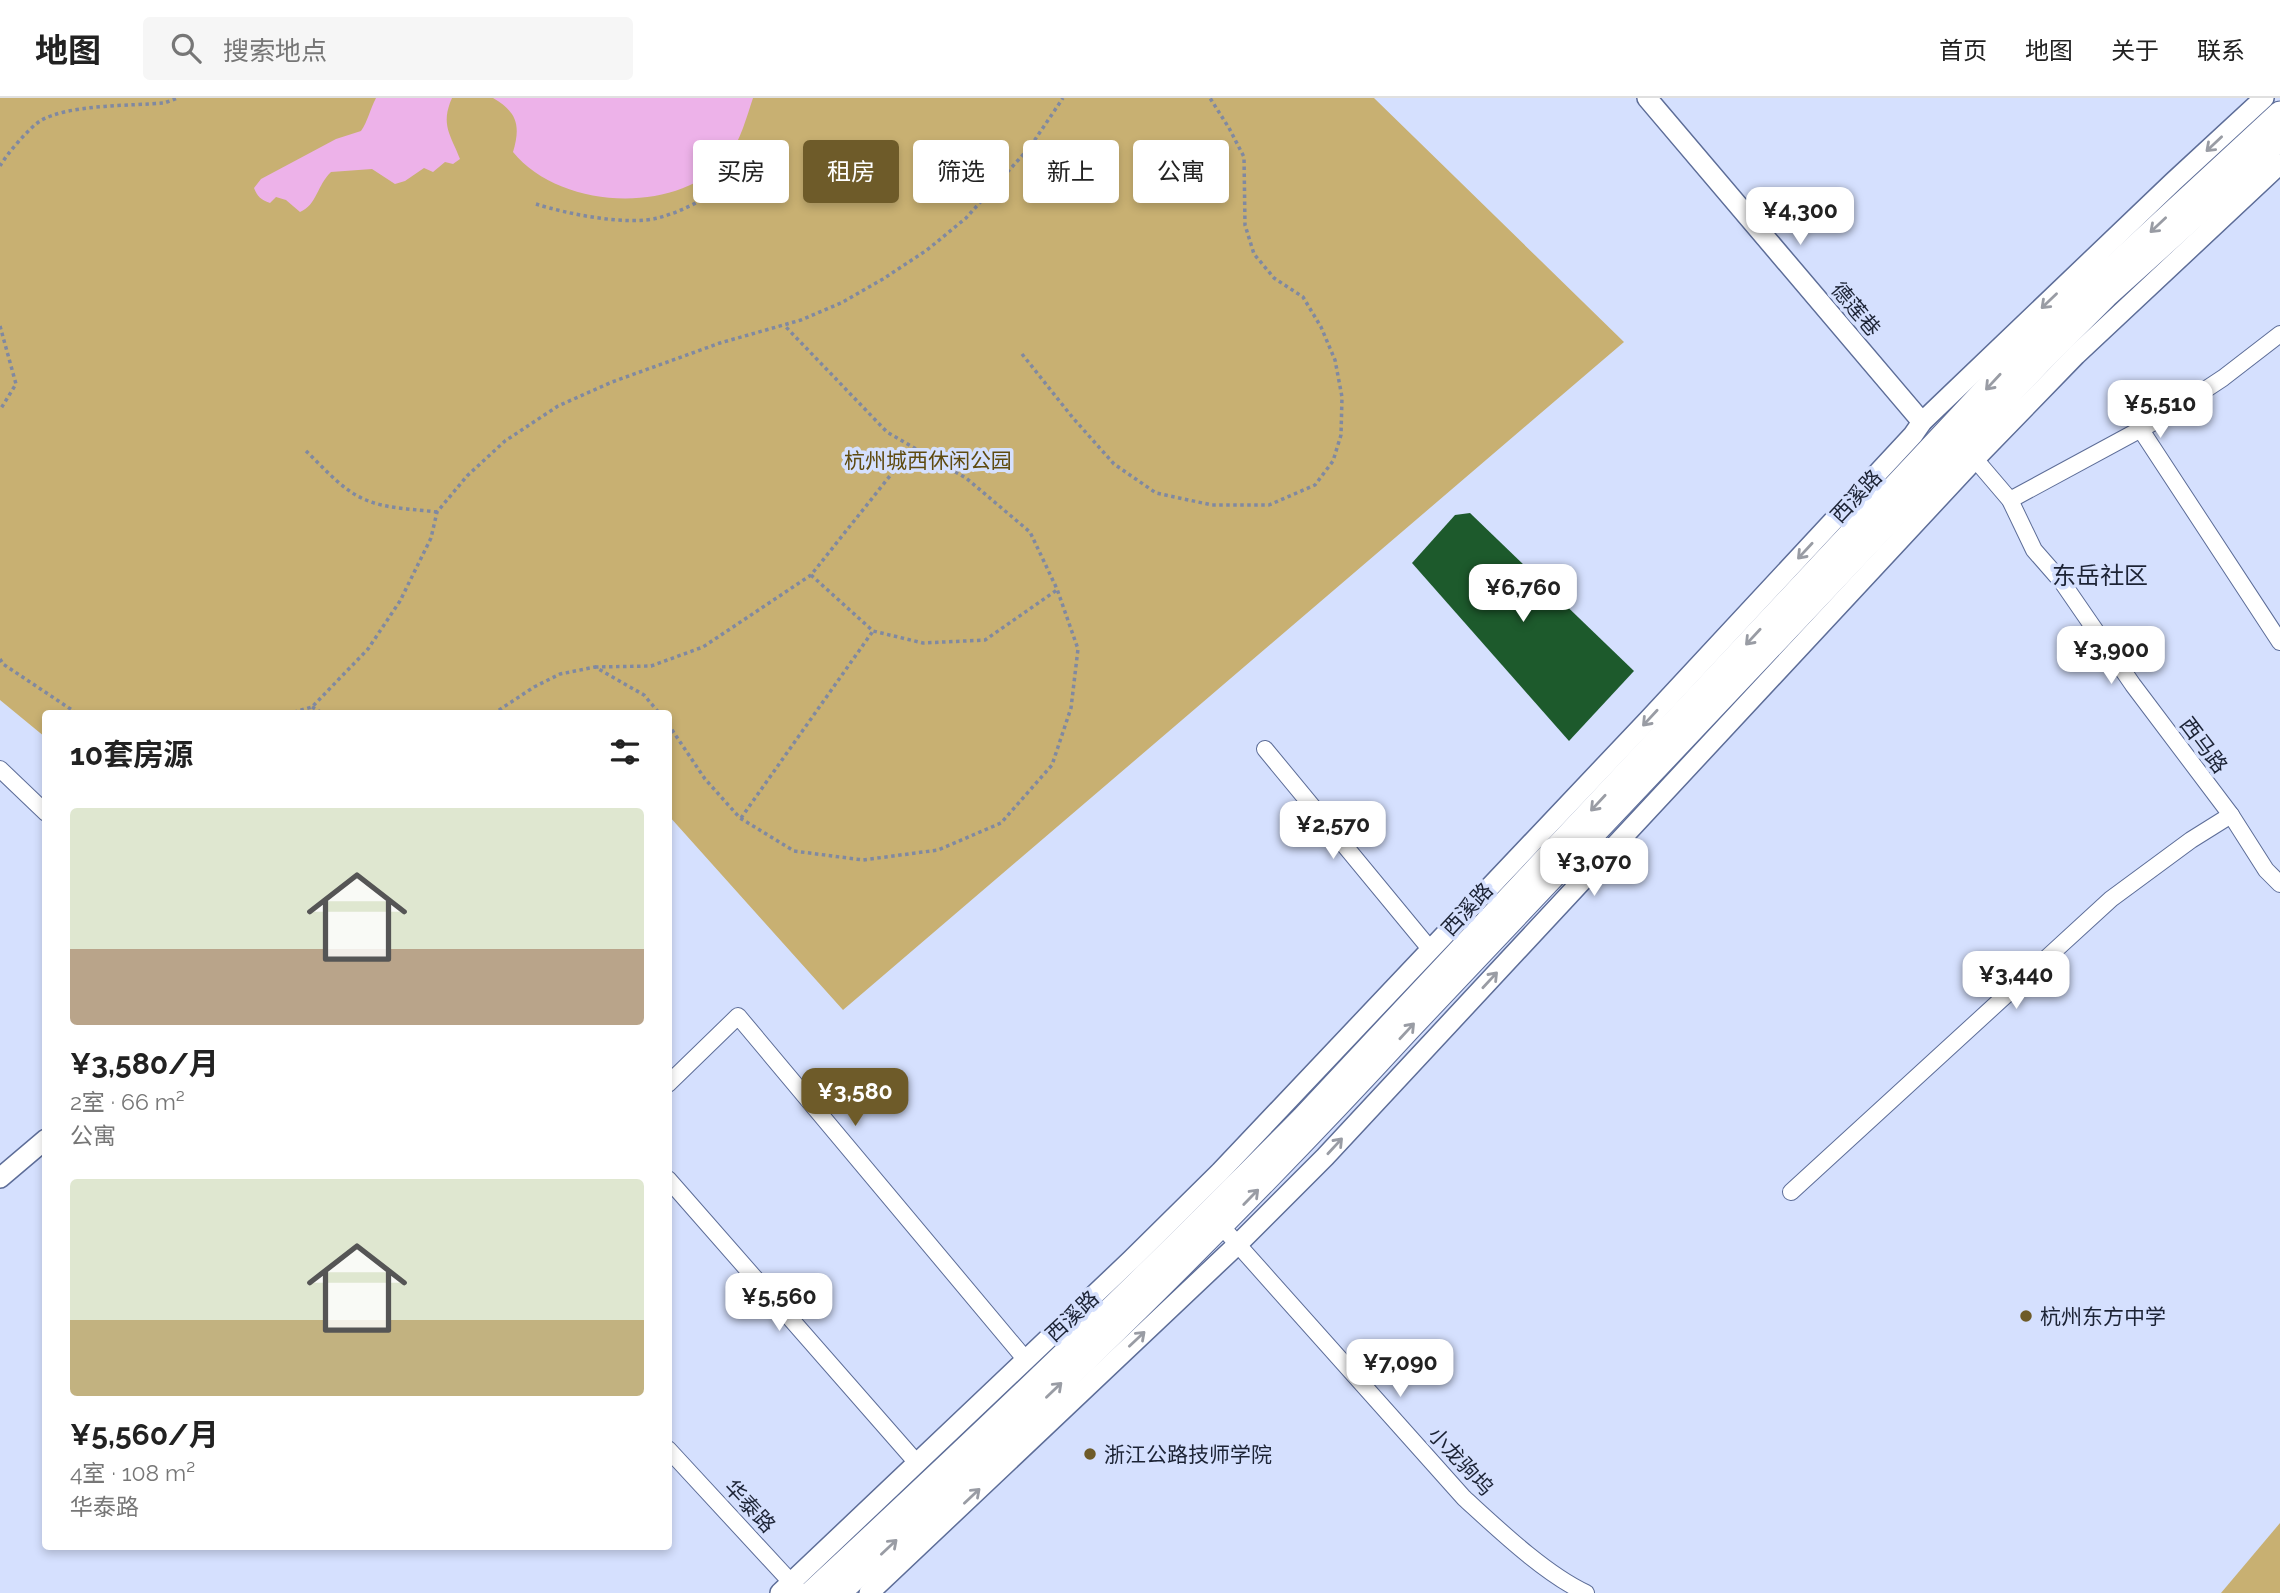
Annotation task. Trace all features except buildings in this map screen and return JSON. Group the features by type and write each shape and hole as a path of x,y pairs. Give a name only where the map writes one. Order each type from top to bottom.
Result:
{"main road":[{"name":"西溪路","path":"839,1593 971,1471 1216,1220 1303,1118 2016,357 2280,113"},
{"name":"西溪路","path":"796,1590 948,1466 1312,1134 2040,362 2106,296 2280,139"}],"street":[{"name":"德莲巷","path":"1647,98 1922,422"},
{"name":"西溪路","path":"796,1590 917,1463 1220,1172 1648,720 1913,435 1922,422 2264,98"},
{"path":"869,1593 1237,1245 1334,1147 1975,459 2076,355 2280,164"},
{"path":"2010,500 2167,415 2223,378 2280,334"},
{"path":"2141,430 2280,642"},
{"name":"西马路","path":"1975,459 2010,500 2034,550 2062,582 2133,685 2231,816 2266,870 2280,884"},
{"path":"1265,750 1430,949"},
{"path":"0,769 42,809"},
{"path":"1791,1192 2111,899 2191,840 2231,816"},
{"path":"672,1080 738,1016 1026,1360"},
{"path":"0,1178 42,1142"},
{"path":"672,1184 917,1463"},
{"name":"小龙驹坞","path":"1216,1220 1464,1498 1570,1586 1586,1593"},
{"name":"华泰路","path":"672,1453 796,1590"}],"path":[{"path":"0,166 39,121 69,110 164,103 178,98"},
{"path":"304,710 312,708 369,649 400,601 430,538 437,512 467,475 505,441 558,407 612,382 720,343 784,325 841,303 927,250 966,218 1030,147 1063,98"},
{"path":"1022,354 1114,464 1156,493 1212,505 1269,505 1315,485 1333,461 1341,435 1342,397 1335,360 1321,327 1303,297 1273,278 1254,254 1245,225 1244,157 1230,128 1210,98"},
{"path":"536,204 598,218 632,220 658,218 693,203"},
{"path":"672,730 705,779 740,818 794,851 863,860 938,850 1000,823 1052,765 1071,708 1079,649 1057,589 1030,532 966,478 887,432 784,325"},
{"path":"0,326 16,384 0,410"},
{"path":"500,710 560,674 595,667 651,666 703,647 811,575 913,447"},
{"path":"306,451 336,480 366,500 437,512"},
{"path":"811,575 873,631 923,643 985,640 1057,589"},
{"path":"740,818 873,631"},
{"path":"0,659 72,710"},
{"path":"595,667 644,695 657,710"},
{"path":"312,708 316,710"}],"green space":[{"name":"杭州城西休闲公园","path":"0,98 1374,98 1624,342 843,1010 672,819 672,710 42,710 42,735 0,700"},
{"path":"2280,1523 2280,1593 2221,1593"}],"shaded area":[{"path":"376,98 452,98 447,123 460,159 453,164 445,162 433,172 424,168 405,181 395,184 372,169 331,172 314,200 300,212 286,200 276,197 270,203 258,195 254,188 261,179 336,139 361,131"},
{"path":"493,98 753,98 738,140 693,140 693,182 650,197 619,198 588,195 559,186 534,171 513,152 517,127 512,114"}],"place":[{"name":"杭州东方中学","path":"2026,1316"},
{"name":"浙江公路技师学院","path":"1090,1454"}],"district":[{"name":"东岳社区","path":"2100,575"}]}
